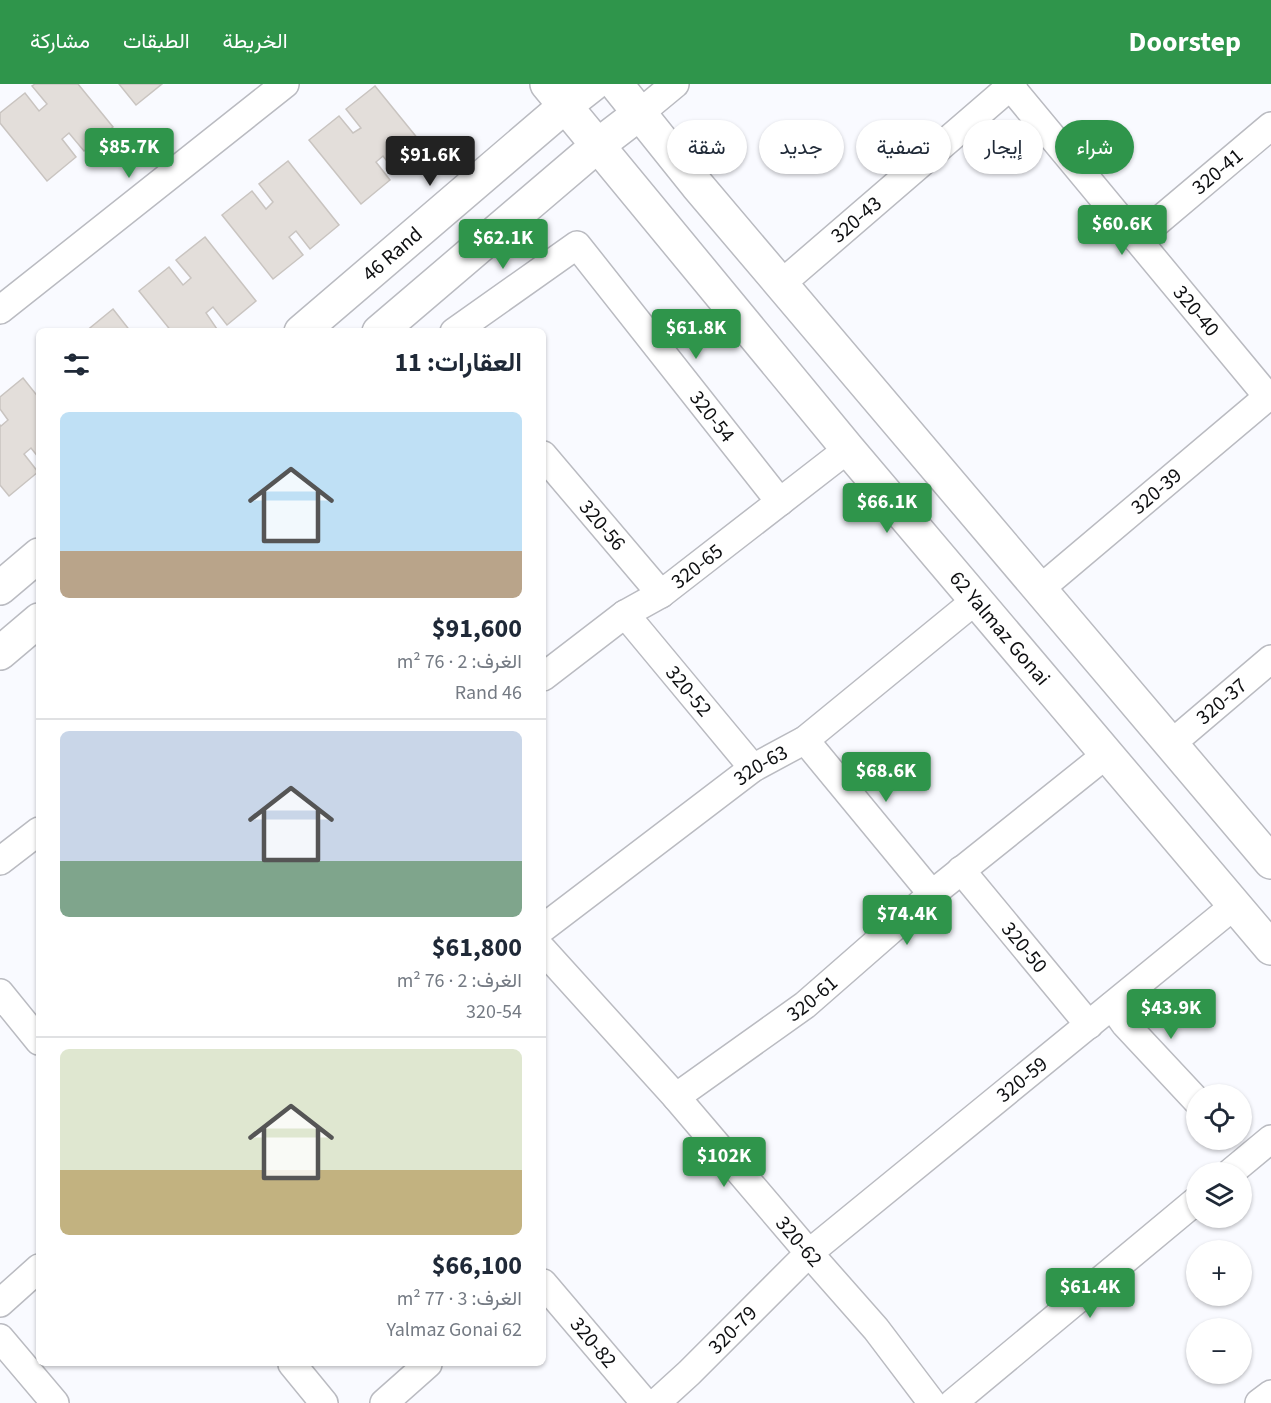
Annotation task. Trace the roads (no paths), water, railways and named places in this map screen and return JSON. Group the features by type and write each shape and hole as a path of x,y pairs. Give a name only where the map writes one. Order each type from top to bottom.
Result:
{"main road":[{"name":"46 Rand","path":"305,328 556,95 593,84"},
{"path":"616,84 781,284 1271,862"},
{"name":"62 Yalmaz Gonai","path":"556,95 848,449 1271,948"},
{"path":"384,328 597,146 640,113"},
{"path":"0,588 36,558"},
{"path":"0,653 36,623"}],"street":[{"path":"0,310 285,84"},
{"path":"640,113 675,84"},
{"name":"320-40","path":"1012,85 1137,239 1269,395"},
{"name":"320-43","path":"781,284 1012,85"},
{"name":"320-41","path":"1137,239 1271,126"},
{"name":"320-54","path":"460,328 577,245 780,502"},
{"name":"320-39","path":"1040,589 1269,395"},
{"name":"320-65","path":"546,675 626,614 661,594 848,449"},
{"name":"320-56","path":"546,459 661,594"},
{"name":"320-63","path":"546,926 753,768 805,740 976,600"},
{"name":"320-52","path":"626,614 753,768"},
{"name":"320-37","path":"1171,744 1271,659"},
{"path":"805,740 932,894"},
{"name":"320-61","path":"676,1097 805,1005 932,894 1107,754"},
{"path":"0,861 36,833"},
{"name":"320-50","path":"961,870 1089,1025"},
{"name":"320-59","path":"809,1253 1235,905"},
{"name":"320-62","path":"546,953 676,1097 876,1329 932,1403"},
{"path":"0,993 36,1037"},
{"path":"1112,1006 1125,1024 1186,1089"},
{"path":"953,1403 1186,1209"},
{"name":"320-79","path":"656,1403 809,1253"},
{"path":"0,1303 36,1271"},
{"name":"320-82","path":"546,1287 645,1403"},
{"path":"0,1338 55,1403"},
{"path":"294,1366 324,1403"},
{"path":"384,1403 426,1366"},
{"path":"1259,1403 1271,1394"}]}
